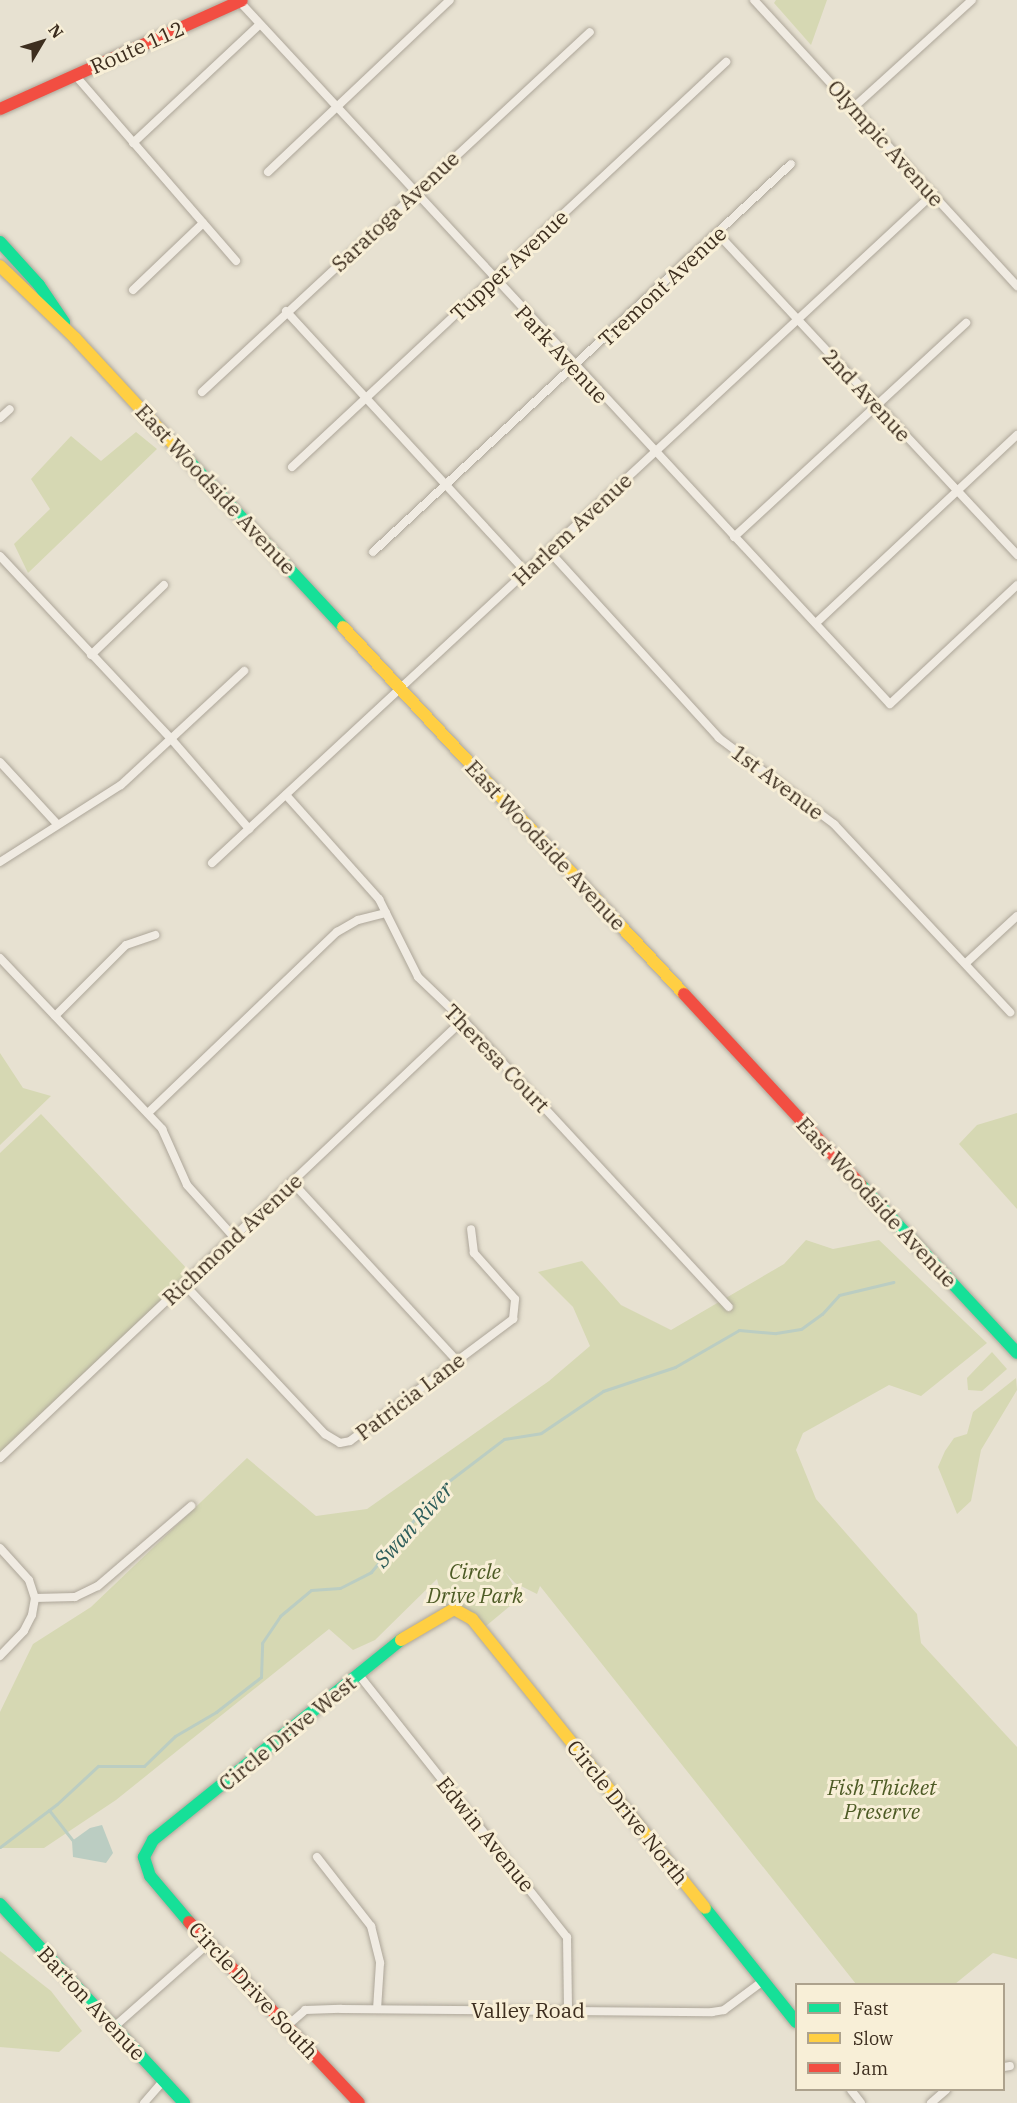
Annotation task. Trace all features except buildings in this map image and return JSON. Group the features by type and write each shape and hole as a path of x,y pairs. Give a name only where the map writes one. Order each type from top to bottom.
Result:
{"main road":[{"name":"Route 112","path":"0,109 240,1"},
{"name":"East Woodside Avenue","path":"0,242 39,285 75,338"},
{"name":"East Woodside Avenue","path":"0,266 75,338 1017,1353"},
{"name":"Circle Drive West","path":"150,1876 144,1857 153,1840 423,1624 454,1609"},
{"name":"Circle Drive North","path":"454,1609 472,1619 488,1635 795,2021"},
{"name":"Circle Drive South","path":"150,1876 359,2103"},
{"name":"Barton Avenue","path":"0,1904 184,2103"}],"street":[{"path":"268,172 450,0"},
{"name":"Olympic Avenue","path":"754,0 1017,286"},
{"path":"854,107 972,0"},
{"name":"Park Avenue","path":"240,1 259,25 416,190 575,368 890,704 1017,585"},
{"path":"133,143 259,25"},
{"name":"Saratoga Avenue","path":"202,393 416,190 590,32"},
{"name":"Tupper Avenue","path":"292,467 726,62"},
{"path":"75,75 236,261"},
{"name":"Tremont Avenue","path":"373,552 575,368 791,164"},
{"name":"Harlem Avenue","path":"212,863 933,195"},
{"path":"133,290 203,223"},
{"name":"2nd Avenue","path":"718,234 1017,555"},
{"path":"286,311 364,399 447,485 526,572"},
{"path":"734,537 966,323"},
{"path":"0,417 9,409"},
{"path":"816,623 1017,435"},
{"name":"1st Avenue","path":"549,551 719,738 834,824 1010,1012"},
{"path":"0,556 172,740 249,829"},
{"path":"91,655 164,585"},
{"path":"0,862 122,785 244,671"},
{"path":"0,762 57,824"},
{"name":"Theresa Court","path":"286,795 379,899 408,965 463,1020 729,1307"},
{"path":"148,1113 337,932 358,920 386,913"},
{"path":"966,963 1017,916"},
{"path":"55,1016 126,945 155,935"},
{"path":"0,958 148,1113 169,1139 188,1185 232,1236"},
{"name":"Richmond Avenue","path":"0,1458 232,1236 463,1020"},
{"path":"292,1182 457,1361"},
{"name":"Patricia Lane","path":"184,1284 325,1434 340,1443 360,1434 504,1327 516,1308 510,1290 474,1253 471,1229"},
{"path":"34,1598 75,1597 98,1586 191,1506"},
{"path":"0,1548 29,1580 34,1598 32,1614 24,1631 0,1656"},
{"name":"Edwin Avenue","path":"359,1675 567,1937 568,2010"},
{"path":"317,1857 371,1926 380,1963 376,2009"},
{"path":"114,2027 210,1942"},
{"name":"Valley Road","path":"288,2025 305,2010 712,2012 724,2010 763,1981"},
{"path":"144,2103 163,2081"},
{"path":"852,2091 861,2103"},
{"path":"931,2103 945,2091"}],"green space":[{"path":"776,0 827,0 811,45 774,3"},
{"path":"136,432 157,449 28,573 14,544 50,509 31,479 71,436 101,461"},
{"path":"0,1053 23,1088 51,1096 0,1145"},
{"path":"1017,1113 1017,1209 959,1144 977,1125"},
{"path":"41,1114 191,1273 0,1455 0,1153"},
{"path":"806,1240 833,1249 879,1240 987,1343 921,1396 889,1385 803,1433 796,1450 816,1499 917,1614 921,1643 1017,1747 1017,1959 993,1953 956,1983 855,1983 540,1586 537,1594 515,1583 505,1572 521,1597 486,1626 444,1607 437,1579 375,1640 353,1650 329,1629 116,1800 44,1848 0,1848 0,1712 33,1644 91,1607 247,1458 316,1516 367,1509 549,1381 590,1346 573,1307 538,1272 582,1261 621,1305 671,1330 784,1264"},
{"path":"992,1352 1007,1369 982,1391 968,1390 967,1378"},
{"path":"1016,1378 1017,1390 981,1450 971,1501 957,1514 938,1467 954,1438 967,1434 973,1412"},
{"path":"0,1951 51,1991 82,2031 59,2052 0,2047"}],"shaded area":[{"path":"102,1825 113,1853 106,1863 73,1857 72,1841 90,1828"}],"waterway":[{"name":"Swan River","path":"0,1847 57,1804 98,1766 144,1766 175,1736 216,1712 261,1677 262,1643 280,1616 311,1590 340,1588 371,1572 441,1487 504,1439 541,1433 603,1391 675,1367 739,1330 776,1333 801,1329 822,1314 839,1295 893,1282"},
{"path":"49,1810 74,1842"}],"traffic: fast":[{"path":"0,242 39,285 64,322"},
{"path":"189,461 343,627"},
{"path":"861,1185 1017,1353"},
{"path":"189,1922 150,1876 144,1857 153,1840 401,1640"},
{"path":"0,1904 184,2103"},
{"path":"705,1908 795,2021"}],"traffic: slow":[{"path":"0,266 75,338 189,461"},
{"path":"343,627 684,994"},
{"path":"401,1640 454,1609 472,1619 705,1908"}],"traffic: jam":[{"path":"0,109 242,0"},
{"path":"684,994 861,1185"},
{"path":"189,1922 359,2103"}],"park label":[{"name":"Circle Drive Park","path":"475,1583"},
{"name":"Fish Thicket Preserve","path":"882,1799"}]}
